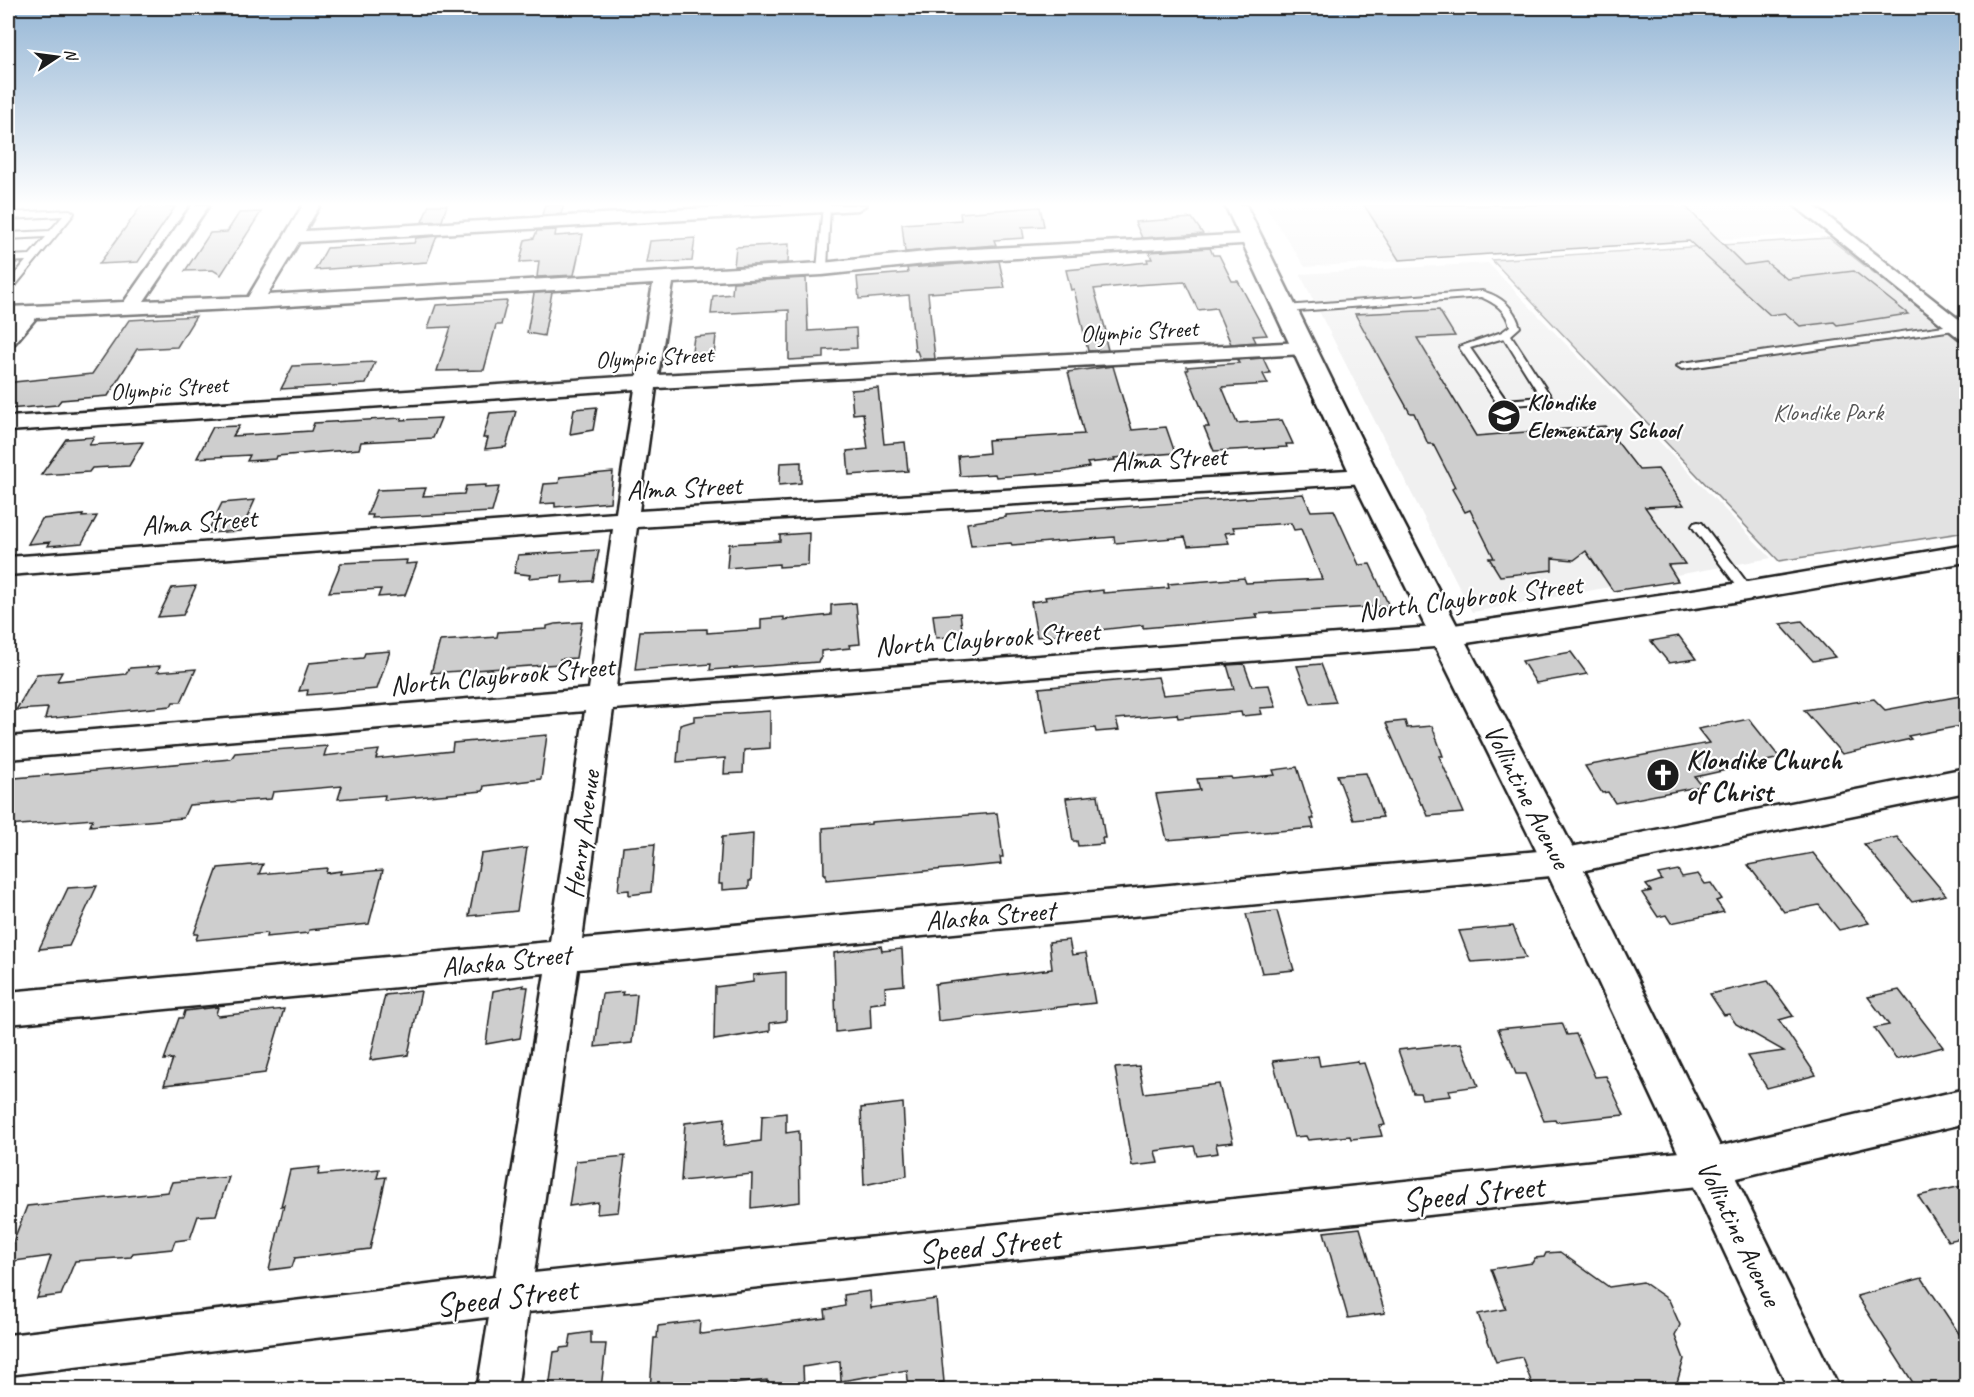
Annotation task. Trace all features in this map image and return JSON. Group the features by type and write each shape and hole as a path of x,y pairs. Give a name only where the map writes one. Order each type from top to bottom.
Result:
{"street":[{"path":"131,306 156,270"},
{"path":"254,302 274,270"},
{"path":"8,313 254,302 801,270"},
{"name":"Vollintine Avenue","path":"1266,270 1365,476 1561,862 1815,1389"},
{"path":"1885,270 1962,331"},
{"name":"Henry Avenue","path":"497,1389 564,954 646,382 664,278"},
{"path":"8,339 30,312"},
{"name":"Olympic Street","path":"8,424 646,382 1304,348"},
{"name":"Alma Street","path":"8,566 626,520 1365,476"},
{"name":"North Claybrook Street","path":"8,748 600,699 1447,636 1747,591 1966,553"},
{"name":"Alaska Street","path":"8,1008 1561,862 1966,780"},
{"name":"Speed Street","path":"8,1356 510,1295 1708,1167 1966,1106"}],"lane":[{"path":"8,289 23,270"},
{"path":"1285,309 1482,294 1501,302 1512,313 1515,327 1506,334 1464,347 1503,404 1548,400 1506,334"},
{"path":"1682,366 1962,331"},
{"path":"1698,526 1747,591"}],"shaded area":[{"name":"Klondike Elementary School","path":"1365,270 1495,270 1771,558 1472,612 1300,274"}],"green space":[{"name":"Klondike Park","path":"1502,270 1871,270 1966,344 1966,532 1779,561"}],"building":[{"path":"213,270 224,270 221,275"},
{"path":"538,270 575,270 574,275 537,277"},
{"path":"907,270 1001,270 1005,288 928,293 935,359 920,359 915,351 909,295 859,299 857,277 908,273"},
{"path":"1066,270 1227,270 1232,281 1238,281 1267,335 1253,336 1256,342 1231,344 1216,308 1198,310 1185,282 1135,285 1094,289 1108,338 1105,338 1108,350 1088,351 1074,289 1071,290"},
{"path":"1721,270 1776,270 1787,279 1854,271 1908,314 1837,325 1834,322 1800,326 1785,313 1770,315"},
{"path":"806,278 808,331 856,328 857,348 824,350 824,358 789,360 789,310 711,314 713,296 732,294 733,282"},
{"path":"552,292 544,336 527,333 534,293"},
{"path":"507,301 501,325 496,325 484,370 437,371 451,327 428,328 436,305"},
{"name":"Klondike Elementary School","path":"1439,310 1455,336 1417,338 1476,436 1605,426 1639,470 1658,469 1684,505 1645,507 1685,564 1668,565 1678,581 1613,591 1586,551 1574,560 1552,558 1552,570 1500,576 1489,558 1494,558 1470,510 1465,512 1452,489 1455,487 1433,444 1428,444 1414,413 1410,413 1355,314"},
{"path":"196,316 177,347 137,349 108,396 61,400 57,405 8,409 8,390 14,382 92,374 129,320"},
{"path":"716,335 714,356 691,358 694,337"},
{"path":"1263,358 1270,373 1263,374 1268,384 1222,387 1237,423 1282,420 1293,444 1286,444 1287,447 1214,451 1204,427 1209,427 1186,370 1188,370 1187,367 1239,363 1237,360"},
{"path":"375,362 366,384 281,389 293,366"},
{"path":"1113,366 1132,430 1166,427 1175,453 1114,458 1115,460 1087,463 1089,467 1062,472 996,477 995,474 960,476 958,456 989,453 988,440 1084,434 1068,372"},
{"path":"878,388 884,444 905,442 908,471 849,475 847,451 868,449 863,413 853,414 851,390"},
{"path":"597,407 593,430 570,434 574,409"},
{"path":"516,411 506,447 485,449 488,438 483,438 490,413"},
{"path":"402,418 401,420 441,418 433,438 361,442 359,449 277,456 276,459 247,461 250,455 197,458 213,427 239,426 233,436 311,431 314,423"},
{"path":"94,437 89,445 143,442 129,466 92,468 89,472 41,475 66,439"},
{"path":"801,462 801,483 779,485 780,463"},
{"path":"613,472 610,502 555,507 555,503 540,504 544,484 559,483 560,477"},
{"path":"486,485 485,488 499,487 492,512 372,518 373,515 367,515 377,490 426,488 423,496 464,494 466,486"},
{"path":"1303,494 1311,511 1334,510 1359,565 1370,564 1389,606 1256,614 1258,618 1143,628 1143,625 1037,637 1031,602 1046,600 1045,597 1103,590 1103,593 1169,588 1168,584 1244,578 1246,583 1322,579 1301,529 1294,530 1291,523 1233,527 1235,532 1225,533 1229,543 1188,546 1185,537 1115,543 1114,537 971,546 967,523 1006,517 1006,515"},
{"path":"255,500 241,531 207,533 222,503"},
{"path":"83,515 82,517 97,516 82,543 48,546 50,542 28,544 42,519"},
{"path":"809,533 808,565 779,567 779,564 727,568 729,544 780,541 780,535"},
{"path":"599,550 593,581 562,583 563,575 529,578 530,575 514,573 518,555"},
{"path":"407,560 406,564 417,563 405,595 378,597 381,589 329,592 341,563"},
{"path":"196,586 183,615 158,617 172,588"},
{"path":"856,603 860,644 849,645 850,648 821,651 821,659 818,662 710,670 711,664 635,670 640,631 707,629 707,633 761,629 761,619 784,617 784,620 831,615 831,605"},
{"path":"960,613 963,636 936,638 933,615"},
{"path":"1802,621 1835,657 1813,661 1780,624"},
{"path":"582,622 576,658 560,659 560,664 431,673 440,641 497,637 498,632 547,629 547,626 555,624"},
{"path":"1679,636 1696,659 1669,663 1651,641"},
{"path":"390,651 377,689 307,695 308,690 299,691 309,663 363,658 365,653"},
{"path":"1571,652 1587,674 1536,683 1522,661"},
{"path":"1244,664 1252,686 1269,685 1276,707 1260,708 1262,714 1242,716 1241,712 1178,718 1177,714 1116,719 1119,730 1096,732 1095,728 1047,733 1039,688 1158,677 1163,695 1234,689 1227,665"},
{"path":"1321,664 1336,702 1311,704 1297,666"},
{"path":"160,666 157,672 196,669 181,702 173,702 171,706 45,719 48,708 16,710 37,674 62,672 57,681 126,674 130,668"},
{"path":"1966,695 1966,725 1908,736 1911,739 1842,754 1804,710 1874,699 1885,710"},
{"path":"770,711 770,748 744,750 743,773 724,774 725,758 677,762 680,725 694,721 694,716"},
{"path":"1749,719 1780,758 1695,777 1702,786 1615,803 1608,792 1602,793 1585,766 1709,743 1698,729"},
{"path":"1405,721 1407,728 1432,726 1443,756 1439,756 1464,813 1428,816 1386,723"},
{"path":"547,735 541,779 484,786 483,791 384,800 385,795 338,799 342,786 273,792 271,799 189,805 183,818 90,826 93,819 8,826 8,792 15,778 231,759 235,753 327,746 324,756 379,750 376,759 452,751 453,743"},
{"path":"1297,767 1314,819 1311,819 1314,828 1167,840 1156,794 1200,790 1197,779 1275,775 1273,770"},
{"path":"1366,773 1383,817 1354,820 1337,775"},
{"path":"1098,795 1105,838 1102,838 1103,844 1078,846 1077,841 1073,841 1066,798"},
{"path":"997,813 1003,857 1000,857 1001,864 826,880 823,828 871,824 871,822"},
{"path":"753,834 749,888 722,890 722,884 719,884 722,837"},
{"path":"1897,837 1946,895 1912,902 1864,844"},
{"path":"655,844 651,892 629,895 629,890 618,891 623,847"},
{"path":"527,848 517,911 469,916 481,854"},
{"path":"1813,853 1869,923 1839,930 1819,905 1784,912 1748,865"},
{"path":"263,864 259,874 327,868 326,873 341,871 340,874 383,870 369,924 266,937 267,933 196,940 198,934 194,934 218,868"},
{"path":"1678,870 1682,877 1698,874 1705,884 1711,883 1722,899 1716,901 1724,912 1671,923 1666,915 1658,917 1642,893 1651,891 1646,885 1662,880 1658,874"},
{"path":"97,886 69,946 39,949 68,888"},
{"path":"1277,911 1294,970 1262,973 1246,914"},
{"path":"1513,926 1526,958 1471,962 1459,931"},
{"path":"1069,940 1072,955 1086,953 1095,1003 938,1021 935,984 1052,969 1049,942"},
{"path":"881,946 882,951 902,949 904,985 885,987 886,1002 870,1004 871,1028 836,1032 834,953"},
{"path":"786,972 786,1021 770,1023 770,1031 714,1040 715,987 753,982 753,975"},
{"path":"1768,981 1793,1016 1779,1020 1816,1075 1767,1088 1747,1056 1784,1051 1736,1024 1729,1014 1724,1015 1710,994"},
{"path":"524,985 523,987 528,987 520,1038 486,1044 493,991"},
{"path":"1899,990 1943,1047 1896,1059 1874,1028 1889,1025 1868,997"},
{"path":"421,991 408,1055 370,1060 385,995"},
{"path":"623,992 622,995 637,994 632,1043 595,1047 602,994"},
{"path":"218,1007 216,1014 218,1016 284,1009 265,1073 164,1085 173,1059 164,1060 179,1018 183,1018 185,1011"},
{"path":"1562,1023 1567,1035 1576,1034 1595,1077 1606,1076 1624,1115 1556,1122 1555,1120 1544,1121 1525,1074 1516,1074 1498,1029"},
{"path":"1461,1043 1478,1086 1449,1090 1451,1096 1422,1099 1420,1093 1413,1093 1398,1050"},
{"path":"1318,1056 1320,1066 1357,1061 1358,1064 1364,1063 1385,1125 1379,1126 1382,1136 1308,1140 1306,1136 1294,1137 1273,1061"},
{"path":"1139,1066 1144,1093 1219,1084 1233,1142 1216,1144 1218,1153 1197,1156 1194,1146 1155,1151 1158,1163 1132,1166 1115,1068"},
{"path":"903,1103 907,1176 864,1185 861,1108"},
{"path":"786,1113 786,1133 799,1131 800,1202 751,1208 752,1174 681,1181 685,1123 725,1118 723,1146 761,1141 762,1116"},
{"path":"625,1156 618,1212 597,1214 598,1202 569,1206 576,1161"},
{"path":"320,1167 318,1175 379,1169 377,1178 386,1177 370,1249 295,1258 292,1267 269,1270 290,1170"},
{"path":"229,1177 216,1215 198,1216 190,1239 175,1241 172,1249 133,1253 131,1257 75,1261 61,1295 37,1298 51,1256 8,1262 8,1255 27,1206 168,1192 172,1182"},
{"path":"1966,1185 1966,1237 1948,1241 1918,1196"},
{"path":"1360,1228 1385,1313 1348,1318 1324,1232"},
{"path":"1560,1252 1609,1287 1643,1282 1669,1300 1680,1325 1675,1336 1684,1359 1675,1389 1534,1389 1522,1357 1496,1362 1478,1314 1506,1309 1491,1269 1532,1263 1535,1258 1544,1257 1546,1253"},
{"path":"1922,1278 1966,1344 1966,1389 1917,1389 1857,1296"},
{"path":"870,1291 871,1308 936,1299 944,1382 936,1383 937,1389 909,1389 907,1370 841,1381 840,1361 803,1367 804,1389 767,1389 767,1380 692,1389 650,1389 654,1338 657,1338 658,1326 700,1321 699,1333 702,1334 826,1318 825,1310 845,1306 844,1295"},
{"path":"591,1332 591,1344 606,1344 601,1389 549,1389 554,1352 560,1351 560,1348 569,1347 571,1335"}],"place":[{"name":"Klondike Elementary School","path":"1504,416"},
{"name":"Klondike Church of Christ","path":"1663,775"}]}
